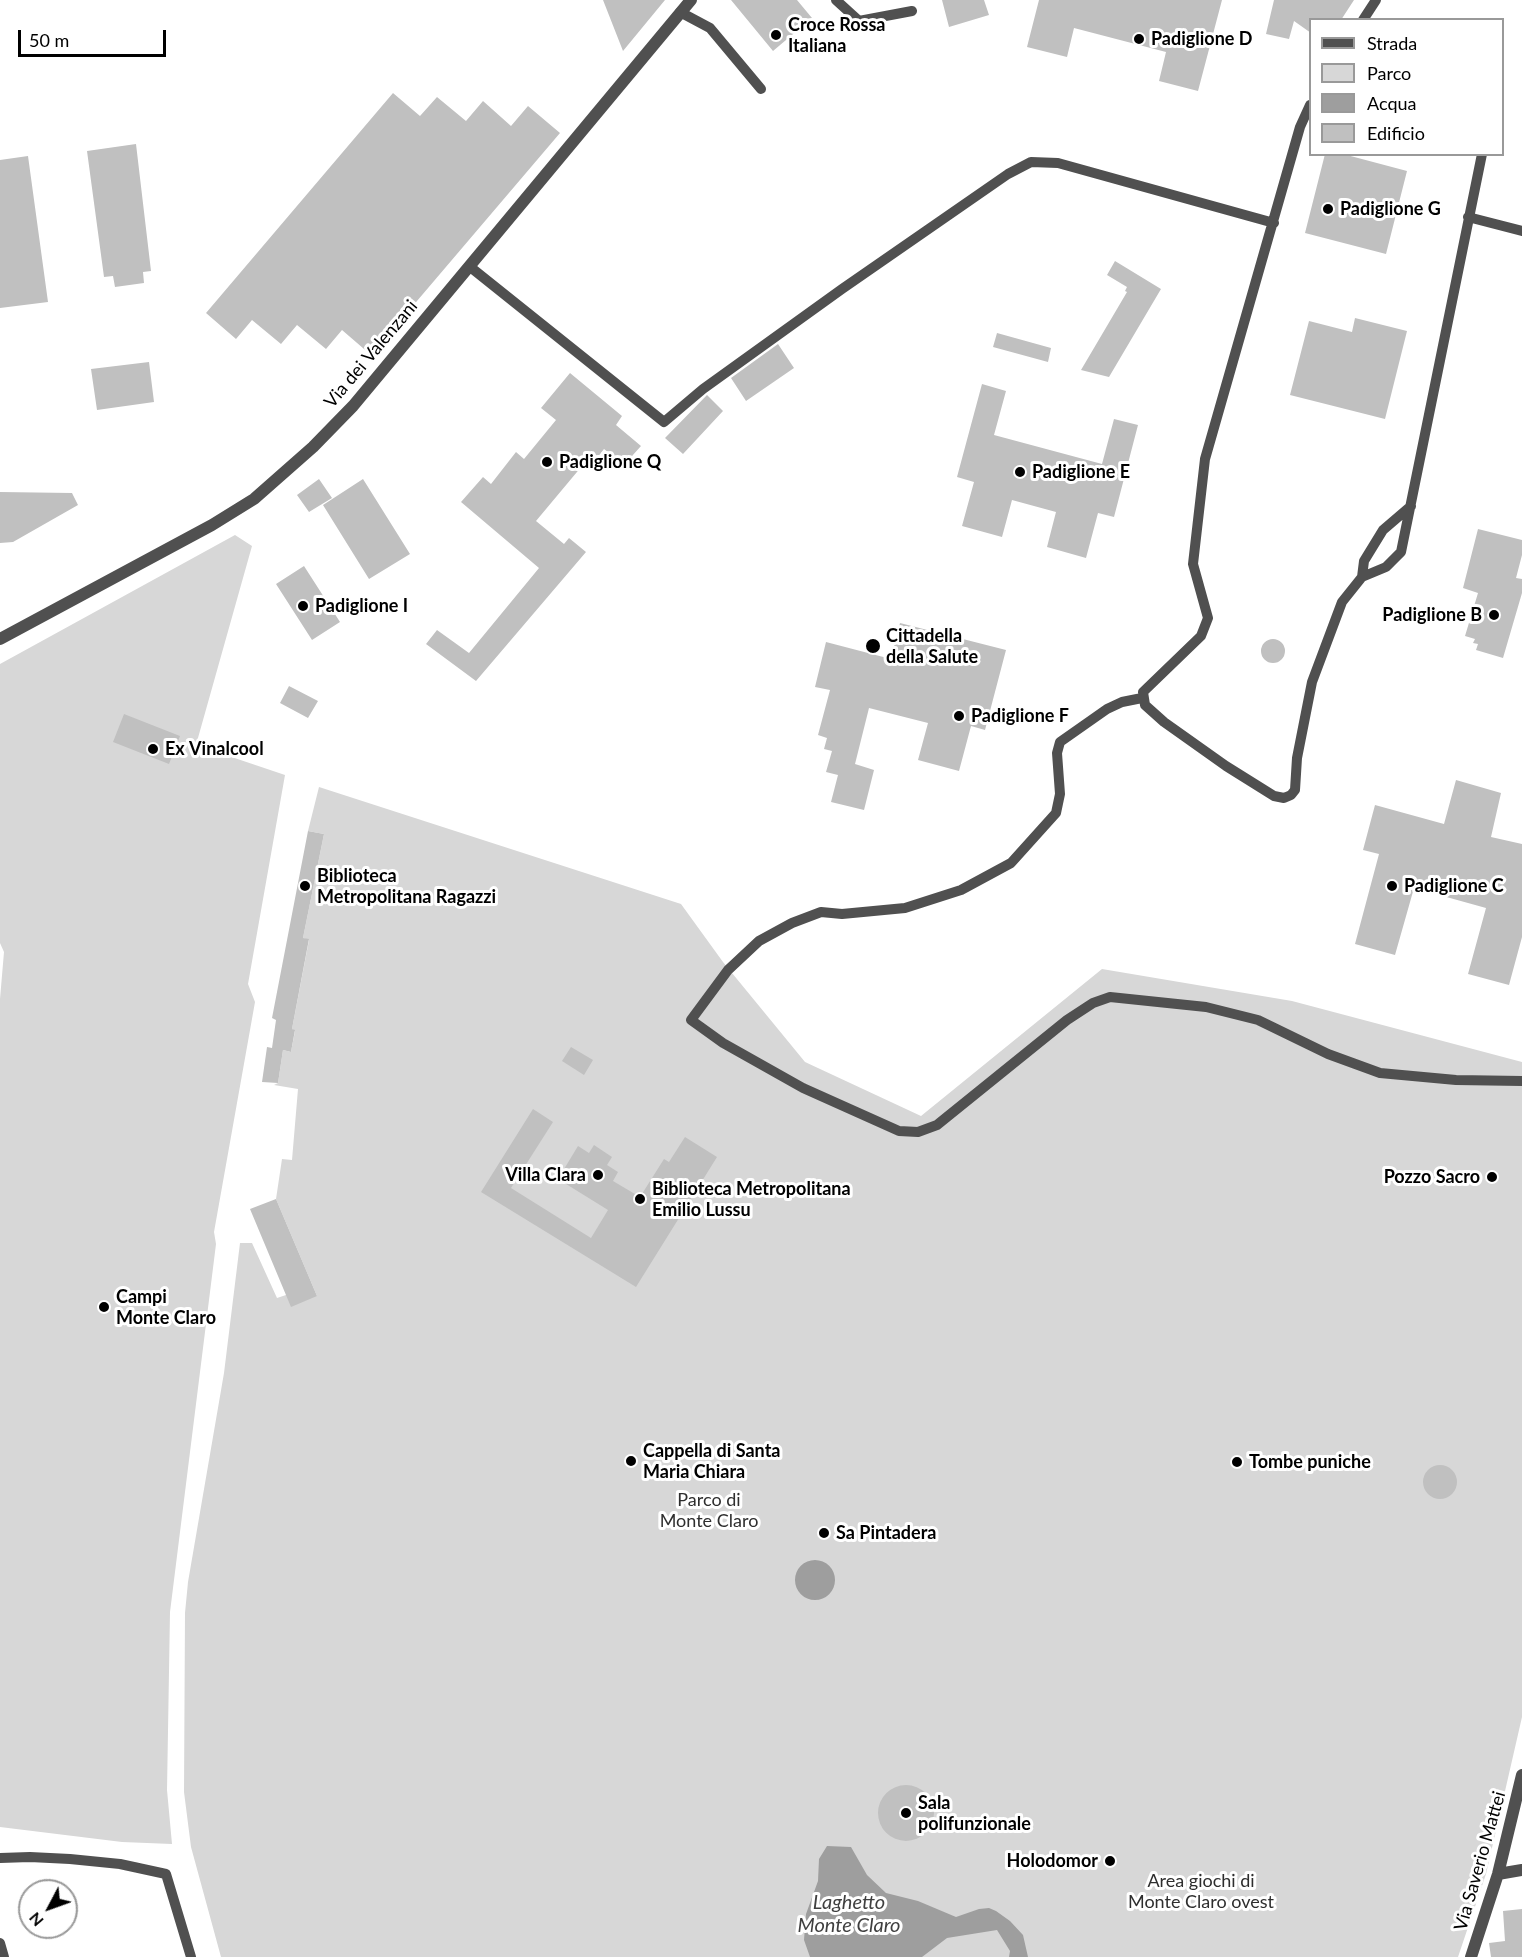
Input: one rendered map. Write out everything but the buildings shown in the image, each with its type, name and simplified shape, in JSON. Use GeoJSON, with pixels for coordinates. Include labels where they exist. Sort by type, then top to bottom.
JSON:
{"type":"FeatureCollection","features":[{"type":"Feature","properties":{"kind":"street","name":"Via dei Valenzani"},"geometry":{"type":"LineString","coordinates":[[0,639],[212,525],[254,499],[313,447],[353,406],[689,0]]}},
{"type":"Feature","properties":{"kind":"street","name":"Via Saverio Mattei"},"geometry":{"type":"LineString","coordinates":[[1471,1957],[1498,1874],[1522,1775]]}},
{"type":"Feature","properties":{"kind":"street"},"geometry":{"type":"LineString","coordinates":[[1498,1874],[1522,1870]]}},
{"type":"Feature","properties":{"kind":"lane"},"geometry":{"type":"LineString","coordinates":[[836,0],[859,21],[912,11]]}},
{"type":"Feature","properties":{"kind":"lane"},"geometry":{"type":"LineString","coordinates":[[1364,18],[1376,0]]}},
{"type":"Feature","properties":{"kind":"lane"},"geometry":{"type":"LineString","coordinates":[[680,12],[710,28],[761,89]]}},
{"type":"Feature","properties":{"kind":"lane"},"geometry":{"type":"LineString","coordinates":[[1309,109],[1300,127],[1206,459],[1193,564],[1208,618],[1201,636],[1147,687],[1142,698],[1145,705],[1164,722],[1226,766],[1274,796],[1284,798],[1295,790],[1297,758],[1312,682],[1342,602],[1362,578],[1386,567],[1401,552],[1482,156]]}},
{"type":"Feature","properties":{"kind":"lane"},"geometry":{"type":"LineString","coordinates":[[469,266],[664,422],[703,389],[891,255],[1008,174],[1031,162],[1058,163],[1274,223]]}},
{"type":"Feature","properties":{"kind":"lane"},"geometry":{"type":"LineString","coordinates":[[1468,217],[1522,231]]}},
{"type":"Feature","properties":{"kind":"lane"},"geometry":{"type":"LineString","coordinates":[[1362,578],[1364,561],[1383,530],[1411,506]]}},
{"type":"Feature","properties":{"kind":"lane"},"geometry":{"type":"LineString","coordinates":[[1142,698],[1122,702],[1107,709],[1060,742],[1057,753],[1060,794],[1056,813],[1011,863],[961,890],[905,908],[842,914],[821,912],[792,923],[759,941],[736,963],[691,1020],[723,1043],[803,1088],[899,1131],[918,1132],[937,1125],[1067,1020],[1093,1003],[1110,997],[1206,1007],[1258,1020],[1328,1054],[1380,1072],[1456,1080],[1522,1081]]}},
{"type":"Feature","properties":{"kind":"lane"},"geometry":{"type":"LineString","coordinates":[[0,1858],[80,1860],[120,1864],[166,1874],[191,1957]]}},
{"type":"Feature","properties":{"kind":"lane"},"geometry":{"type":"LineString","coordinates":[[0,1943],[4,1957]]}},
{"type":"Feature","properties":{"kind":"green space","name":"Campi Monte Claro"},"geometry":{"type":"Polygon","coordinates":[[[235,535],[252,546],[196,745],[285,775],[248,984],[255,1002],[214,1232],[216,1244],[170,1612],[167,1790],[172,1844],[122,1842],[0,1827],[0,999],[4,952],[0,943],[0,664],[235,535]]]}},
{"type":"Feature","properties":{"kind":"green space","name":"Parco di Monte Claro"},"geometry":{"type":"Polygon","coordinates":[[[319,787],[681,904],[723,962],[805,1062],[921,1116],[1102,969],[1292,1001],[1522,1062],[1522,1717],[1486,1874],[1458,1957],[221,1957],[191,1847],[184,1792],[185,1613],[188,1582],[224,1373],[240,1243],[252,1243],[277,1298],[286,1295],[317,1296],[276,1199],[282,1159],[292,1160],[298,1089],[274,1085],[278,1083],[283,1050],[291,1052],[295,1031],[292,1029],[309,940],[303,938],[324,834],[308,831],[319,787]]]}},
{"type":"Feature","properties":{"kind":"water"},"geometry":{"type":"Polygon","coordinates":[[[815,1560],[829,1566],[835,1580],[829,1594],[815,1600],[801,1594],[795,1580],[801,1566],[815,1560]]]}},
{"type":"Feature","properties":{"kind":"water","name":"Laghetto Monte Claro"},"geometry":{"type":"Polygon","coordinates":[[[827,1846],[851,1847],[867,1875],[886,1893],[918,1901],[956,1917],[979,1909],[989,1908],[996,1911],[1010,1921],[1023,1935],[1028,1957],[1009,1957],[1010,1951],[997,1930],[947,1938],[922,1957],[810,1957],[804,1940],[806,1914],[818,1881],[819,1859],[827,1846]]]}},
{"type":"Feature","properties":{"kind":"place","name":"Croce Rossa Italiana"},"geometry":{"type":"Point","coordinates":[776,35]}},
{"type":"Feature","properties":{"kind":"place","name":"Padiglione D"},"geometry":{"type":"Point","coordinates":[1139,39]}},
{"type":"Feature","properties":{"kind":"place","name":"Padiglione G"},"geometry":{"type":"Point","coordinates":[1328,209]}},
{"type":"Feature","properties":{"kind":"place","name":"Padiglione Q"},"geometry":{"type":"Point","coordinates":[547,462]}},
{"type":"Feature","properties":{"kind":"place","name":"Padiglione E"},"geometry":{"type":"Point","coordinates":[1020,472]}},
{"type":"Feature","properties":{"kind":"place","name":"Padiglione I"},"geometry":{"type":"Point","coordinates":[303,606]}},
{"type":"Feature","properties":{"kind":"place","name":"Padiglione B"},"geometry":{"type":"Point","coordinates":[1494,615]}},
{"type":"Feature","properties":{"kind":"place","name":"Cittadella della Salute"},"geometry":{"type":"Point","coordinates":[873,646]}},
{"type":"Feature","properties":{"kind":"place","name":"Padiglione F"},"geometry":{"type":"Point","coordinates":[959,716]}},
{"type":"Feature","properties":{"kind":"place","name":"Ex Vinalcool"},"geometry":{"type":"Point","coordinates":[153,749]}},
{"type":"Feature","properties":{"kind":"place","name":"Biblioteca Metropolitana Ragazzi"},"geometry":{"type":"Point","coordinates":[305,886]}},
{"type":"Feature","properties":{"kind":"place","name":"Padiglione C"},"geometry":{"type":"Point","coordinates":[1392,886]}},
{"type":"Feature","properties":{"kind":"place","name":"Villa Clara"},"geometry":{"type":"Point","coordinates":[598,1175]}},
{"type":"Feature","properties":{"kind":"place","name":"Pozzo Sacro"},"geometry":{"type":"Point","coordinates":[1492,1177]}},
{"type":"Feature","properties":{"kind":"place","name":"Biblioteca Metropolitana Emilio Lussu"},"geometry":{"type":"Point","coordinates":[640,1199]}},
{"type":"Feature","properties":{"kind":"place","name":"Campi Monte Claro"},"geometry":{"type":"Point","coordinates":[104,1307]}},
{"type":"Feature","properties":{"kind":"place","name":"Cappella di Santa Maria Chiara"},"geometry":{"type":"Point","coordinates":[631,1461]}},
{"type":"Feature","properties":{"kind":"place","name":"Tombe puniche"},"geometry":{"type":"Point","coordinates":[1237,1462]}},
{"type":"Feature","properties":{"kind":"place","name":"Sa Pintadera"},"geometry":{"type":"Point","coordinates":[824,1533]}},
{"type":"Feature","properties":{"kind":"place","name":"Sala polifunzionale"},"geometry":{"type":"Point","coordinates":[906,1813]}},
{"type":"Feature","properties":{"kind":"place","name":"Holodomor"},"geometry":{"type":"Point","coordinates":[1110,1861]}},
{"type":"Feature","properties":{"kind":"park label","name":"Area giochi di Monte Claro ovest"},"geometry":{"type":"Point","coordinates":[1201,1891]}}]}
